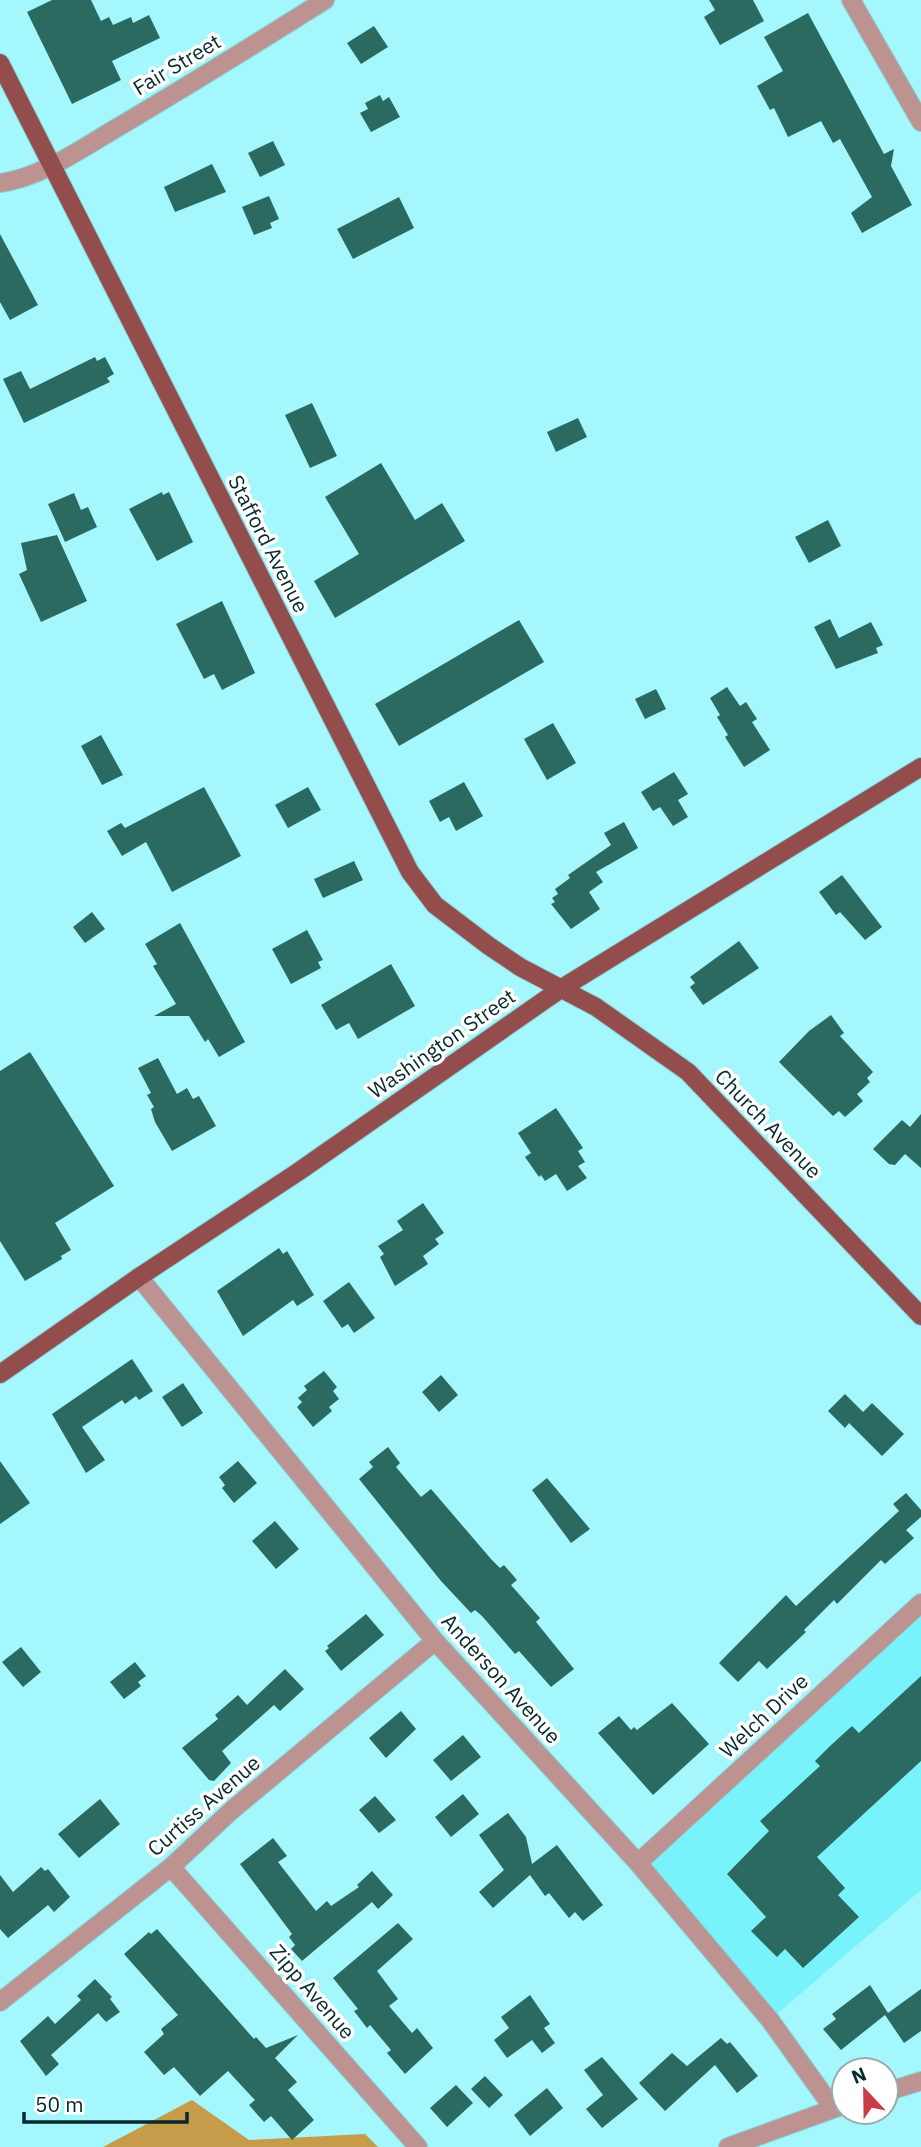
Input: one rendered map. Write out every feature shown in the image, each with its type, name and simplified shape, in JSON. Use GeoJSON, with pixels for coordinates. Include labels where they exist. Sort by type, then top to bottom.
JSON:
{"type":"FeatureCollection","features":[{"type":"Feature","properties":{"kind":"main road","name":"Stafford Avenue"},"geometry":{"type":"LineString","coordinates":[[0,63],[410,872],[435,905],[520,967],[562,988]]}},
{"type":"Feature","properties":{"kind":"main road","name":"Washington Street"},"geometry":{"type":"LineString","coordinates":[[0,1374],[139,1277],[298,1172],[562,988],[921,767]]}},
{"type":"Feature","properties":{"kind":"main road","name":"Church Avenue"},"geometry":{"type":"LineString","coordinates":[[562,988],[647,1041],[688,1072],[921,1316]]}},
{"type":"Feature","properties":{"kind":"street","name":"Fair Street"},"geometry":{"type":"LineString","coordinates":[[0,183],[20,180],[51,165],[224,65],[325,0]]}},
{"type":"Feature","properties":{"kind":"street"},"geometry":{"type":"LineString","coordinates":[[851,0],[921,122]]}},
{"type":"Feature","properties":{"kind":"street","name":"Anderson Avenue"},"geometry":{"type":"LineString","coordinates":[[139,1277],[435,1641],[638,1863],[830,2096]]}},
{"type":"Feature","properties":{"kind":"street","name":"Welch Drive"},"geometry":{"type":"LineString","coordinates":[[638,1863],[921,1603]]}},
{"type":"Feature","properties":{"kind":"street","name":"Curtiss Avenue"},"geometry":{"type":"LineString","coordinates":[[0,2002],[172,1867],[232,1811],[435,1641]]}},
{"type":"Feature","properties":{"kind":"street","name":"Zipp Avenue"},"geometry":{"type":"LineString","coordinates":[[172,1867],[418,2147]]}},
{"type":"Feature","properties":{"kind":"street"},"geometry":{"type":"LineString","coordinates":[[900,2088],[921,2081]]}},
{"type":"Feature","properties":{"kind":"street"},"geometry":{"type":"LineString","coordinates":[[728,2147],[830,2110]]}},
{"type":"Feature","properties":{"kind":"shaded area"},"geometry":{"type":"Polygon","coordinates":[[[921,1603],[921,1890],[770,2020],[638,1863],[921,1603]]]}},
{"type":"Feature","properties":{"kind":"shaded area"},"geometry":{"type":"Polygon","coordinates":[[[192,2100],[249,2140],[365,2134],[378,2147],[103,2147],[192,2100]]]}},
{"type":"Feature","properties":{"kind":"building"},"geometry":{"type":"Polygon","coordinates":[[[52,0],[91,0],[101,21],[109,17],[113,25],[131,17],[133,23],[149,15],[160,38],[112,61],[121,80],[72,104],[27,12],[52,0]]]}},
{"type":"Feature","properties":{"kind":"building"},"geometry":{"type":"Polygon","coordinates":[[[709,0],[753,0],[764,21],[720,45],[704,17],[715,10],[709,0]]]}},
{"type":"Feature","properties":{"kind":"building"},"geometry":{"type":"Polygon","coordinates":[[[808,13],[884,154],[894,149],[891,166],[912,205],[862,233],[851,213],[872,197],[840,139],[833,143],[821,121],[788,137],[774,108],[770,110],[757,86],[783,71],[764,37],[808,13]]]}},
{"type":"Feature","properties":{"kind":"building"},"geometry":{"type":"Polygon","coordinates":[[[374,26],[388,47],[361,64],[347,43],[374,26]]]}},
{"type":"Feature","properties":{"kind":"building"},"geometry":{"type":"Polygon","coordinates":[[[380,95],[383,101],[389,97],[400,117],[371,132],[360,113],[368,109],[365,103],[380,95]]]}},
{"type":"Feature","properties":{"kind":"building"},"geometry":{"type":"Polygon","coordinates":[[[273,141],[285,165],[260,177],[248,153],[273,141]]]}},
{"type":"Feature","properties":{"kind":"building"},"geometry":{"type":"Polygon","coordinates":[[[212,164],[226,192],[175,212],[164,187],[212,164]]]}},
{"type":"Feature","properties":{"kind":"building"},"geometry":{"type":"Polygon","coordinates":[[[269,196],[279,219],[270,223],[272,228],[254,235],[242,207],[269,196]]]}},
{"type":"Feature","properties":{"kind":"building"},"geometry":{"type":"Polygon","coordinates":[[[399,197],[414,228],[353,259],[337,229],[399,197]]]}},
{"type":"Feature","properties":{"kind":"building"},"geometry":{"type":"Polygon","coordinates":[[[0,234],[38,305],[10,320],[0,302],[0,234]]]}},
{"type":"Feature","properties":{"kind":"building"},"geometry":{"type":"Polygon","coordinates":[[[95,357],[97,361],[105,357],[114,374],[107,378],[110,382],[24,423],[3,379],[21,371],[30,389],[95,357]]]}},
{"type":"Feature","properties":{"kind":"building"},"geometry":{"type":"Polygon","coordinates":[[[312,403],[337,456],[310,468],[285,415],[312,403]]]}},
{"type":"Feature","properties":{"kind":"building"},"geometry":{"type":"Polygon","coordinates":[[[578,418],[587,437],[556,452],[547,432],[578,418]]]}},
{"type":"Feature","properties":{"kind":"building"},"geometry":{"type":"Polygon","coordinates":[[[381,463],[415,520],[442,503],[465,541],[335,618],[314,581],[359,554],[325,497],[381,463]]]}},
{"type":"Feature","properties":{"kind":"building"},"geometry":{"type":"Polygon","coordinates":[[[162,492],[163,495],[169,492],[193,542],[157,561],[129,509],[162,492]]]}},
{"type":"Feature","properties":{"kind":"building"},"geometry":{"type":"Polygon","coordinates":[[[74,493],[81,510],[88,507],[97,527],[65,542],[48,504],[74,493]]]}},
{"type":"Feature","properties":{"kind":"building"},"geometry":{"type":"Polygon","coordinates":[[[828,520],[841,546],[809,563],[795,537],[828,520]]]}},
{"type":"Feature","properties":{"kind":"building"},"geometry":{"type":"Polygon","coordinates":[[[57,535],[87,601],[41,622],[19,574],[27,570],[21,543],[57,535]]]}},
{"type":"Feature","properties":{"kind":"building"},"geometry":{"type":"Polygon","coordinates":[[[222,601],[255,673],[222,690],[214,674],[204,679],[176,624],[222,601]]]}},
{"type":"Feature","properties":{"kind":"building"},"geometry":{"type":"Polygon","coordinates":[[[830,619],[839,638],[871,622],[883,645],[876,648],[878,653],[836,669],[814,627],[830,619]]]}},
{"type":"Feature","properties":{"kind":"building"},"geometry":{"type":"Polygon","coordinates":[[[519,620],[544,662],[399,746],[375,704],[519,620]]]}},
{"type":"Feature","properties":{"kind":"building"},"geometry":{"type":"Polygon","coordinates":[[[727,687],[740,706],[746,702],[757,719],[752,722],[770,750],[744,767],[725,737],[728,735],[710,698],[727,687]]]}},
{"type":"Feature","properties":{"kind":"building"},"geometry":{"type":"Polygon","coordinates":[[[656,689],[666,709],[645,719],[635,699],[656,689]]]}},
{"type":"Feature","properties":{"kind":"building"},"geometry":{"type":"Polygon","coordinates":[[[553,723],[576,763],[547,780],[524,739],[553,723]]]}},
{"type":"Feature","properties":{"kind":"building"},"geometry":{"type":"Polygon","coordinates":[[[101,735],[123,775],[102,785],[81,746],[101,735]]]}},
{"type":"Feature","properties":{"kind":"building"},"geometry":{"type":"Polygon","coordinates":[[[674,772],[688,794],[678,800],[688,817],[673,826],[660,807],[653,811],[641,792],[674,772]]]}},
{"type":"Feature","properties":{"kind":"building"},"geometry":{"type":"Polygon","coordinates":[[[464,782],[483,816],[456,831],[449,817],[440,822],[429,801],[464,782]]]}},
{"type":"Feature","properties":{"kind":"building"},"geometry":{"type":"Polygon","coordinates":[[[204,787],[241,856],[172,892],[146,842],[122,856],[107,831],[121,823],[125,828],[204,787]]]}},
{"type":"Feature","properties":{"kind":"building"},"geometry":{"type":"Polygon","coordinates":[[[308,787],[321,810],[288,828],[275,805],[308,787]]]}},
{"type":"Feature","properties":{"kind":"building"},"geometry":{"type":"Polygon","coordinates":[[[624,822],[638,848],[596,872],[603,882],[589,892],[600,909],[571,929],[551,904],[555,902],[552,898],[558,894],[555,889],[570,878],[568,875],[611,845],[604,833],[624,822]]]}},
{"type":"Feature","properties":{"kind":"building"},"geometry":{"type":"Polygon","coordinates":[[[354,861],[363,880],[323,898],[314,879],[354,861]]]}},
{"type":"Feature","properties":{"kind":"building"},"geometry":{"type":"Polygon","coordinates":[[[842,875],[882,927],[865,940],[840,912],[836,915],[819,892],[842,875]]]}},
{"type":"Feature","properties":{"kind":"building"},"geometry":{"type":"Polygon","coordinates":[[[92,912],[105,929],[85,943],[73,927],[92,912]]]}},
{"type":"Feature","properties":{"kind":"building"},"geometry":{"type":"Polygon","coordinates":[[[180,923],[245,1042],[219,1057],[208,1039],[205,1042],[189,1016],[154,1016],[176,1004],[153,966],[157,964],[145,944],[180,923]]]}},
{"type":"Feature","properties":{"kind":"building"},"geometry":{"type":"Polygon","coordinates":[[[307,930],[323,960],[318,962],[321,968],[291,984],[272,949],[307,930]]]}},
{"type":"Feature","properties":{"kind":"building"},"geometry":{"type":"Polygon","coordinates":[[[739,941],[759,968],[703,1005],[690,987],[695,983],[690,977],[739,941]]]}},
{"type":"Feature","properties":{"kind":"building"},"geometry":{"type":"Polygon","coordinates":[[[391,964],[415,1006],[358,1039],[349,1023],[336,1030],[321,1005],[391,964]]]}},
{"type":"Feature","properties":{"kind":"building"},"geometry":{"type":"Polygon","coordinates":[[[831,1015],[844,1033],[840,1036],[873,1072],[867,1078],[870,1082],[857,1094],[863,1101],[845,1117],[839,1111],[833,1116],[779,1062],[809,1031],[831,1015]]]}},
{"type":"Feature","properties":{"kind":"building"},"geometry":{"type":"Polygon","coordinates":[[[30,1052],[114,1186],[55,1223],[71,1250],[61,1256],[62,1259],[25,1281],[0,1241],[0,1071],[30,1052]]]}},
{"type":"Feature","properties":{"kind":"building"},"geometry":{"type":"Polygon","coordinates":[[[158,1058],[177,1094],[187,1088],[193,1099],[199,1096],[216,1126],[172,1151],[155,1122],[151,1109],[154,1107],[147,1095],[151,1093],[138,1068],[158,1058]]]}},
{"type":"Feature","properties":{"kind":"building"},"geometry":{"type":"Polygon","coordinates":[[[556,1108],[583,1148],[578,1151],[585,1162],[578,1166],[587,1178],[567,1191],[556,1174],[545,1181],[541,1175],[539,1177],[525,1157],[531,1153],[518,1133],[556,1108]]]}},
{"type":"Feature","properties":{"kind":"building"},"geometry":{"type":"Polygon","coordinates":[[[921,1114],[921,1168],[905,1154],[895,1165],[889,1164],[873,1149],[902,1120],[910,1127],[921,1114]]]}},
{"type":"Feature","properties":{"kind":"building"},"geometry":{"type":"Polygon","coordinates":[[[423,1203],[444,1233],[435,1239],[439,1244],[423,1256],[428,1264],[395,1286],[380,1257],[384,1254],[378,1246],[403,1230],[397,1221],[423,1203]]]}},
{"type":"Feature","properties":{"kind":"building"},"geometry":{"type":"Polygon","coordinates":[[[279,1248],[283,1254],[287,1251],[314,1295],[297,1306],[293,1300],[243,1336],[217,1291],[279,1248]]]}},
{"type":"Feature","properties":{"kind":"building"},"geometry":{"type":"Polygon","coordinates":[[[349,1282],[375,1318],[354,1333],[348,1324],[342,1328],[323,1301],[349,1282]]]}},
{"type":"Feature","properties":{"kind":"building"},"geometry":{"type":"Polygon","coordinates":[[[132,1359],[153,1391],[139,1400],[136,1396],[125,1404],[122,1400],[82,1427],[105,1460],[86,1473],[52,1414],[132,1359]]]}},
{"type":"Feature","properties":{"kind":"building"},"geometry":{"type":"Polygon","coordinates":[[[324,1371],[337,1387],[333,1391],[339,1399],[329,1407],[332,1411],[313,1427],[297,1407],[302,1402],[298,1398],[307,1390],[304,1386],[324,1371]]]}},
{"type":"Feature","properties":{"kind":"building"},"geometry":{"type":"Polygon","coordinates":[[[441,1375],[458,1395],[439,1412],[422,1392],[441,1375]]]}},
{"type":"Feature","properties":{"kind":"building"},"geometry":{"type":"Polygon","coordinates":[[[183,1383],[203,1413],[182,1427],[162,1397],[183,1383]]]}},
{"type":"Feature","properties":{"kind":"building"},"geometry":{"type":"Polygon","coordinates":[[[845,1394],[863,1412],[872,1403],[904,1434],[882,1456],[849,1423],[845,1428],[828,1411],[845,1394]]]}},
{"type":"Feature","properties":{"kind":"building"},"geometry":{"type":"Polygon","coordinates":[[[388,1447],[400,1463],[396,1467],[421,1497],[431,1489],[491,1559],[500,1568],[504,1565],[517,1580],[511,1585],[540,1618],[536,1622],[574,1669],[551,1687],[519,1651],[515,1654],[482,1616],[475,1610],[471,1613],[441,1581],[359,1479],[373,1467],[369,1462],[388,1447]]]}},
{"type":"Feature","properties":{"kind":"building"},"geometry":{"type":"Polygon","coordinates":[[[0,1461],[30,1503],[0,1524],[0,1461]]]}},
{"type":"Feature","properties":{"kind":"building"},"geometry":{"type":"Polygon","coordinates":[[[238,1461],[257,1483],[234,1503],[222,1488],[225,1485],[219,1477],[238,1461]]]}},
{"type":"Feature","properties":{"kind":"building"},"geometry":{"type":"Polygon","coordinates":[[[547,1478],[590,1529],[571,1543],[532,1490],[547,1478]]]}},
{"type":"Feature","properties":{"kind":"building"},"geometry":{"type":"Polygon","coordinates":[[[906,1493],[921,1510],[921,1517],[906,1530],[914,1538],[885,1564],[881,1560],[837,1604],[834,1600],[804,1630],[806,1632],[767,1669],[759,1661],[738,1682],[719,1663],[786,1595],[796,1606],[899,1511],[893,1504],[906,1493]]]}},
{"type":"Feature","properties":{"kind":"building"},"geometry":{"type":"Polygon","coordinates":[[[275,1521],[299,1549],[276,1569],[252,1541],[275,1521]]]}},
{"type":"Feature","properties":{"kind":"building"},"geometry":{"type":"Polygon","coordinates":[[[366,1614],[384,1635],[341,1671],[325,1651],[329,1648],[327,1646],[366,1614]]]}},
{"type":"Feature","properties":{"kind":"building"},"geometry":{"type":"Polygon","coordinates":[[[21,1647],[41,1672],[23,1687],[2,1662],[21,1647]]]}},
{"type":"Feature","properties":{"kind":"building"},"geometry":{"type":"Polygon","coordinates":[[[135,1662],[146,1676],[138,1682],[141,1686],[124,1699],[110,1682],[135,1662]]]}},
{"type":"Feature","properties":{"kind":"building"},"geometry":{"type":"Polygon","coordinates":[[[285,1669],[304,1689],[280,1711],[274,1705],[222,1751],[231,1763],[214,1781],[209,1780],[182,1748],[218,1719],[215,1715],[238,1695],[247,1705],[285,1669]]]}},
{"type":"Feature","properties":{"kind":"building"},"geometry":{"type":"Polygon","coordinates":[[[921,1676],[921,1761],[817,1857],[845,1888],[838,1895],[859,1917],[803,1968],[785,1949],[777,1957],[751,1931],[766,1917],[727,1874],[769,1831],[760,1821],[820,1766],[815,1761],[852,1726],[859,1733],[921,1676]]]}},
{"type":"Feature","properties":{"kind":"building"},"geometry":{"type":"Polygon","coordinates":[[[672,1703],[709,1744],[653,1795],[598,1733],[619,1716],[631,1730],[634,1727],[637,1730],[672,1703]]]}},
{"type":"Feature","properties":{"kind":"building"},"geometry":{"type":"Polygon","coordinates":[[[401,1711],[416,1729],[386,1758],[369,1738],[401,1711]]]}},
{"type":"Feature","properties":{"kind":"building"},"geometry":{"type":"Polygon","coordinates":[[[463,1735],[481,1757],[451,1781],[433,1760],[463,1735]]]}},
{"type":"Feature","properties":{"kind":"building"},"geometry":{"type":"Polygon","coordinates":[[[463,1794],[479,1814],[451,1837],[435,1817],[463,1794]]]}},
{"type":"Feature","properties":{"kind":"building"},"geometry":{"type":"Polygon","coordinates":[[[375,1796],[396,1820],[379,1833],[359,1810],[375,1796]]]}},
{"type":"Feature","properties":{"kind":"building"},"geometry":{"type":"Polygon","coordinates":[[[100,1799],[120,1824],[79,1858],[58,1834],[100,1799]]]}},
{"type":"Feature","properties":{"kind":"building"},"geometry":{"type":"Polygon","coordinates":[[[508,1813],[526,1837],[532,1864],[557,1845],[603,1905],[583,1921],[575,1912],[569,1918],[549,1893],[545,1896],[530,1875],[493,1908],[479,1892],[504,1870],[479,1835],[508,1813]]]}},
{"type":"Feature","properties":{"kind":"building"},"geometry":{"type":"Polygon","coordinates":[[[273,1838],[287,1856],[278,1862],[316,1911],[327,1901],[331,1906],[359,1887],[357,1885],[372,1871],[393,1895],[378,1909],[372,1902],[302,1961],[291,1949],[295,1945],[289,1937],[292,1934],[240,1864],[273,1838]]]}},
{"type":"Feature","properties":{"kind":"building"},"geometry":{"type":"Polygon","coordinates":[[[41,1867],[45,1871],[48,1869],[70,1897],[54,1912],[48,1905],[8,1938],[0,1929],[0,1875],[13,1892],[41,1867]]]}},
{"type":"Feature","properties":{"kind":"building"},"geometry":{"type":"Polygon","coordinates":[[[398,1923],[413,1939],[377,1971],[398,1999],[389,2006],[412,2033],[417,2028],[433,2048],[405,2074],[387,2053],[391,2050],[370,2025],[367,2028],[354,2011],[358,2009],[333,1978],[398,1923]]]}},
{"type":"Feature","properties":{"kind":"building"},"geometry":{"type":"Polygon","coordinates":[[[157,1929],[254,2039],[256,2037],[266,2048],[298,2035],[275,2058],[297,2082],[288,2090],[314,2120],[292,2140],[271,2116],[264,2122],[249,2105],[255,2100],[228,2071],[200,2096],[174,2067],[164,2075],[144,2052],[164,2034],[161,2029],[178,2015],[124,1954],[149,1932],[151,1934],[157,1929]]]}},
{"type":"Feature","properties":{"kind":"building"},"geometry":{"type":"Polygon","coordinates":[[[95,1979],[112,1997],[110,1999],[120,2012],[106,2022],[98,2013],[51,2055],[59,2064],[46,2076],[20,2041],[48,2016],[55,2024],[81,2000],[77,1996],[95,1979]]]}},
{"type":"Feature","properties":{"kind":"building"},"geometry":{"type":"Polygon","coordinates":[[[870,1985],[888,2013],[921,1989],[921,2031],[904,2043],[885,2015],[841,2050],[823,2029],[836,2019],[832,2014],[870,1985]]]}},
{"type":"Feature","properties":{"kind":"building"},"geometry":{"type":"Polygon","coordinates":[[[530,1995],[550,2024],[544,2028],[555,2043],[542,2053],[532,2040],[507,2058],[494,2040],[509,2028],[501,2017],[530,1995]]]}},
{"type":"Feature","properties":{"kind":"building"},"geometry":{"type":"Polygon","coordinates":[[[721,2038],[727,2044],[730,2042],[758,2076],[737,2093],[715,2065],[665,2111],[639,2083],[672,2053],[687,2066],[721,2038]]]}},
{"type":"Feature","properties":{"kind":"building"},"geometry":{"type":"Polygon","coordinates":[[[602,2057],[638,2099],[602,2128],[586,2109],[603,2095],[584,2070],[602,2057]]]}},
{"type":"Feature","properties":{"kind":"building"},"geometry":{"type":"Polygon","coordinates":[[[485,2076],[503,2095],[489,2108],[471,2089],[485,2076]]]}},
{"type":"Feature","properties":{"kind":"building"},"geometry":{"type":"Polygon","coordinates":[[[456,2085],[473,2103],[447,2127],[430,2108],[456,2085]]]}},
{"type":"Feature","properties":{"kind":"building"},"geometry":{"type":"Polygon","coordinates":[[[547,2088],[563,2108],[530,2136],[514,2115],[547,2088]]]}}]}
